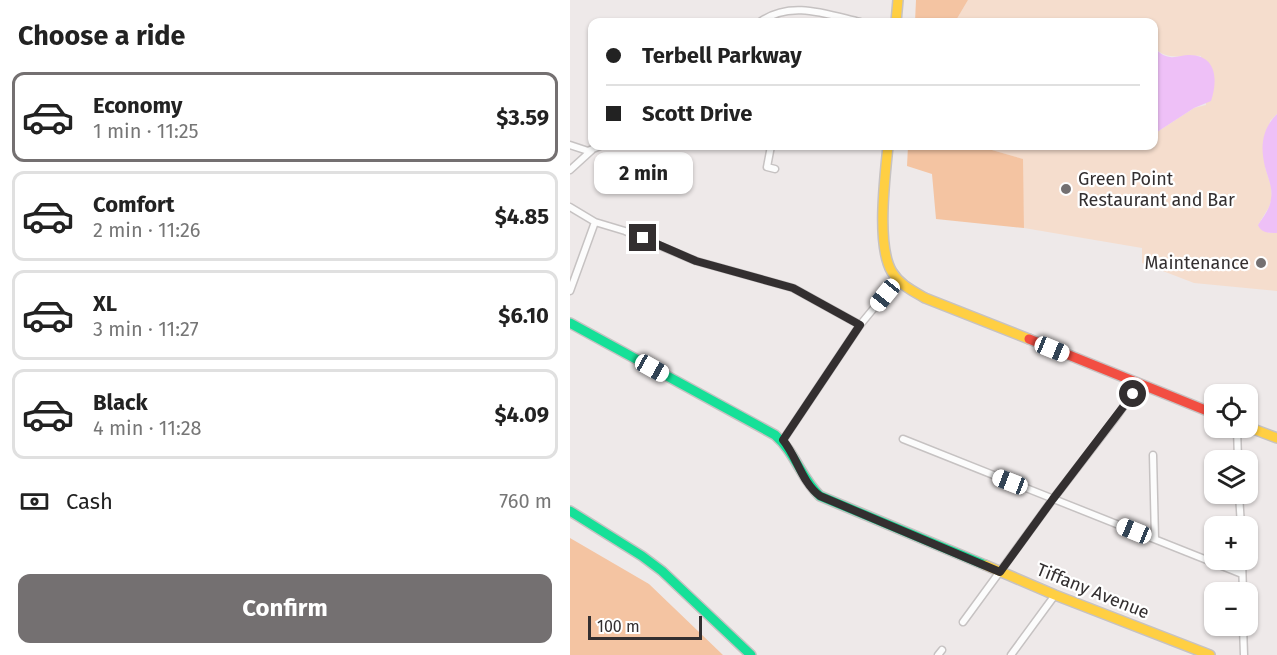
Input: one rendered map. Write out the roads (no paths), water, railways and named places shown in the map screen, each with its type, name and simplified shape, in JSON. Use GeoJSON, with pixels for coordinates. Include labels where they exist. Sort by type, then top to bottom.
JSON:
{"type":"FeatureCollection","features":[{"type":"Feature","properties":{"kind":"street"},"geometry":{"type":"LineString","coordinates":[[896,18],[898,0]]}},
{"type":"Feature","properties":{"kind":"street"},"geometry":{"type":"LineString","coordinates":[[768,18],[782,11],[802,9],[842,18]]}},
{"type":"Feature","properties":{"kind":"street"},"geometry":{"type":"LineString","coordinates":[[570,145],[583,151],[592,150]]}},
{"type":"Feature","properties":{"kind":"street"},"geometry":{"type":"LineString","coordinates":[[570,170],[592,150]]}},
{"type":"Feature","properties":{"kind":"street"},"geometry":{"type":"LineString","coordinates":[[770,150],[767,167],[775,169]]}},
{"type":"Feature","properties":{"kind":"street"},"geometry":{"type":"LineString","coordinates":[[888,150],[882,246],[886,262],[897,280],[925,298],[1204,410]]}},
{"type":"Feature","properties":{"kind":"street"},"geometry":{"type":"LineString","coordinates":[[570,207],[595,222],[625,231],[696,261],[786,285],[860,325]]}},
{"type":"Feature","properties":{"kind":"street"},"geometry":{"type":"LineString","coordinates":[[570,291],[595,222]]}},
{"type":"Feature","properties":{"kind":"street"},"geometry":{"type":"LineString","coordinates":[[783,440],[860,325],[897,280]]}},
{"type":"Feature","properties":{"kind":"street","name":"Tiffany Avenue"},"geometry":{"type":"LineString","coordinates":[[570,323],[783,440],[810,487],[820,496],[1055,595],[1210,655]]}},
{"type":"Feature","properties":{"kind":"street"},"geometry":{"type":"LineString","coordinates":[[963,622],[1139,384]]}},
{"type":"Feature","properties":{"kind":"street"},"geometry":{"type":"LineString","coordinates":[[1258,431],[1277,438]]}},
{"type":"Feature","properties":{"kind":"street"},"geometry":{"type":"LineString","coordinates":[[903,439],[1242,574]]}},
{"type":"Feature","properties":{"kind":"street"},"geometry":{"type":"LineString","coordinates":[[1153,455],[1155,539]]}},
{"type":"Feature","properties":{"kind":"street"},"geometry":{"type":"LineString","coordinates":[[570,511],[642,556],[751,655]]}},
{"type":"Feature","properties":{"kind":"street"},"geometry":{"type":"LineString","coordinates":[[1242,570],[1242,582]]}},
{"type":"Feature","properties":{"kind":"street"},"geometry":{"type":"LineString","coordinates":[[1011,655],[1055,595]]}},
{"type":"Feature","properties":{"kind":"street"},"geometry":{"type":"LineString","coordinates":[[1244,636],[1244,655]]}},
{"type":"Feature","properties":{"kind":"place","name":"Green Point Restaurant and Bar"},"geometry":{"type":"Point","coordinates":[1066,189]}},
{"type":"Feature","properties":{"kind":"place","name":"Maintenance"},"geometry":{"type":"Point","coordinates":[1261,263]}}]}
